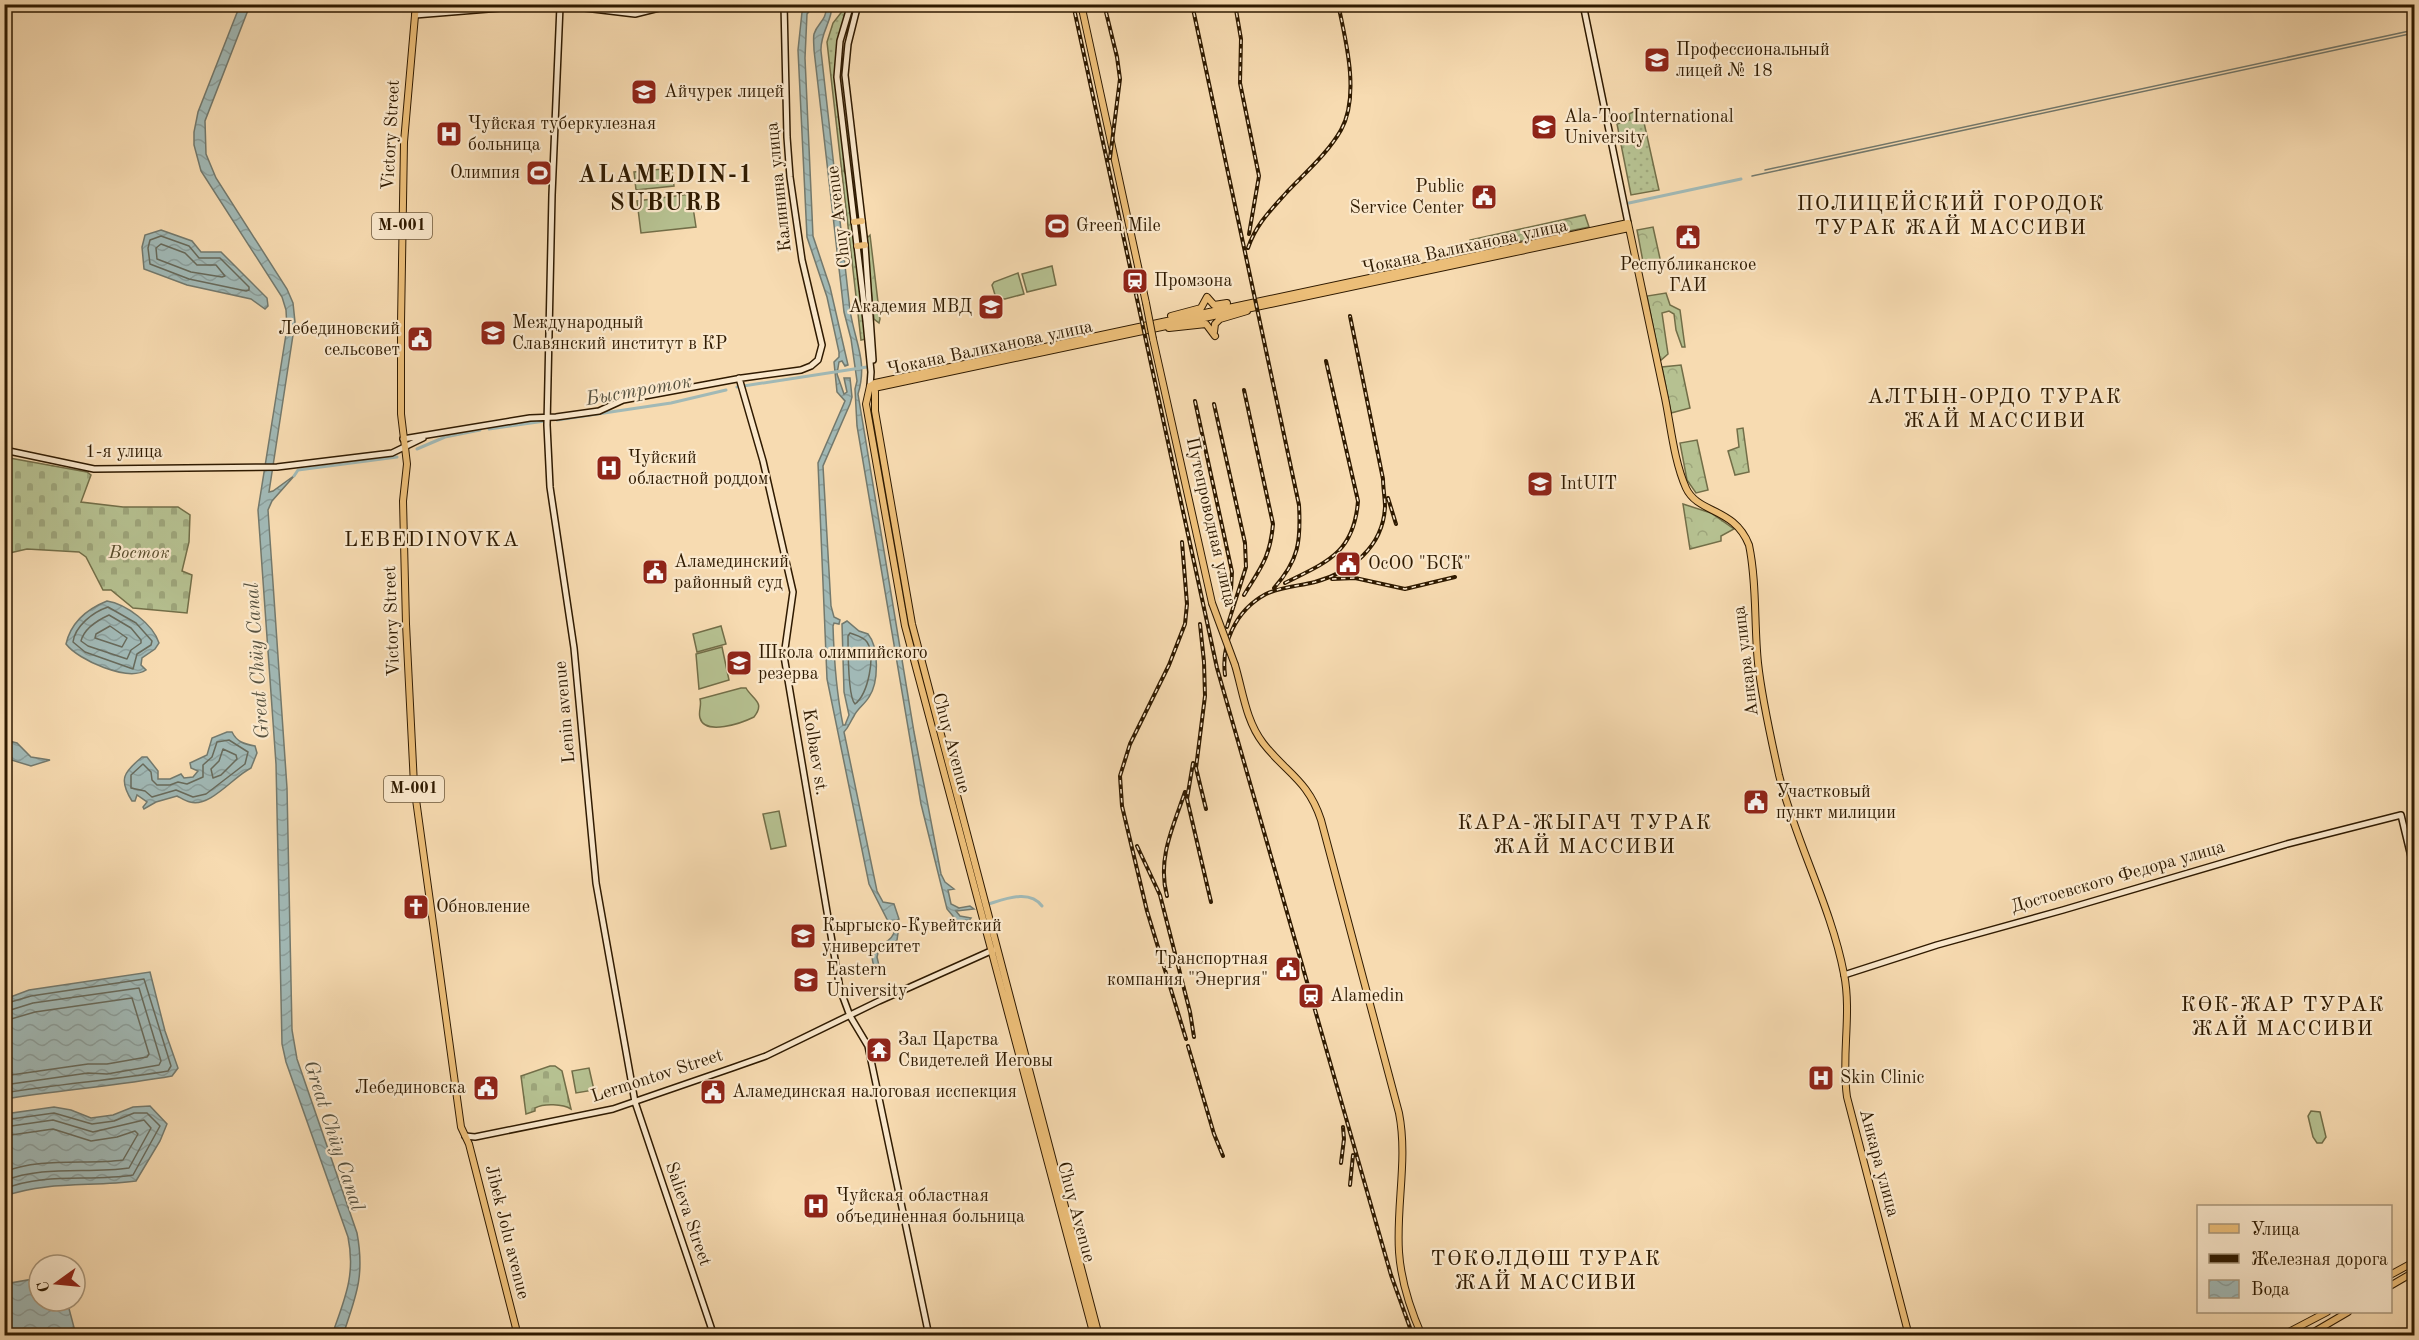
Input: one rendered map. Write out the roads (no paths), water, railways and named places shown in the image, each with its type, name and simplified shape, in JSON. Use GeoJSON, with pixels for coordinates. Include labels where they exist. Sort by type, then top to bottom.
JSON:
{"type":"FeatureCollection","features":[{"type":"Feature","properties":{"kind":"main road","name":"Victory Street"},"geometry":{"type":"LineString","coordinates":[[416,4],[404,142],[401,316],[403,439],[407,464],[404,501],[406,624],[414,785],[461,1127]]}},
{"type":"Feature","properties":{"kind":"main road"},"geometry":{"type":"LineString","coordinates":[[415,15],[549,4],[635,14],[675,4]]}},
{"type":"Feature","properties":{"kind":"main road","name":"Калинина улица"},"geometry":{"type":"LineString","coordinates":[[740,383],[801,370],[815,362],[821,354],[822,345],[802,260],[790,177],[784,4]]}},
{"type":"Feature","properties":{"kind":"main road","name":"Путепроводная улица"},"geometry":{"type":"LineString","coordinates":[[1081,4],[1212,603],[1235,665],[1247,711],[1255,730],[1267,748],[1308,790],[1321,820],[1399,1113],[1403,1151],[1400,1264],[1408,1299],[1422,1335]]}},
{"type":"Feature","properties":{"kind":"main road","name":"Анкара улица"},"geometry":{"type":"LineString","coordinates":[[1582,4],[1686,489],[1701,504],[1731,520],[1743,532],[1749,545],[1758,664],[1774,753],[1781,782],[1832,930],[1844,975],[1846,1097],[1909,1335]]}},
{"type":"Feature","properties":{"kind":"main road","name":"Lenin avenue"},"geometry":{"type":"LineString","coordinates":[[560,6],[552,195],[549,474],[576,668],[593,858],[635,1102]]}},
{"type":"Feature","properties":{"kind":"main road"},"geometry":{"type":"LineString","coordinates":[[850,7],[858,8]]}},
{"type":"Feature","properties":{"kind":"main road","name":"Chuy Avenue"},"geometry":{"type":"LineString","coordinates":[[850,7],[838,50],[837,77],[872,387]]}},
{"type":"Feature","properties":{"kind":"main road","name":"Chuy Avenue"},"geometry":{"type":"LineString","coordinates":[[858,8],[846,58],[848,101],[865,245],[874,375],[867,412],[882,477],[906,618],[1039,1119],[1100,1335]]}},
{"type":"Feature","properties":{"kind":"main road"},"geometry":{"type":"LineString","coordinates":[[839,100],[848,101]]}},
{"type":"Feature","properties":{"kind":"main road"},"geometry":{"type":"LineString","coordinates":[[846,151],[854,150]]}},
{"type":"Feature","properties":{"kind":"main road"},"geometry":{"type":"LineString","coordinates":[[854,222],[862,221]]}},
{"type":"Feature","properties":{"kind":"main road","name":"Чокана Валиханова улица"},"geometry":{"type":"LineString","coordinates":[[872,387],[1628,225]]}},
{"type":"Feature","properties":{"kind":"main road"},"geometry":{"type":"LineString","coordinates":[[857,246],[865,245]]}},
{"type":"Feature","properties":{"kind":"main road"},"geometry":{"type":"LineString","coordinates":[[1158,325],[1173,315],[1201,308],[1207,297],[1216,305],[1240,302],[1252,305]]}},
{"type":"Feature","properties":{"kind":"main road"},"geometry":{"type":"LineString","coordinates":[[1158,325],[1176,328],[1203,323],[1209,326],[1215,336],[1214,328],[1217,322],[1242,314],[1252,305]]}},
{"type":"Feature","properties":{"kind":"main road"},"geometry":{"type":"LineString","coordinates":[[874,375],[888,382],[875,397]]}},
{"type":"Feature","properties":{"kind":"main road"},"geometry":{"type":"LineString","coordinates":[[403,439],[548,417],[597,412],[623,400],[740,383]]}},
{"type":"Feature","properties":{"kind":"main road","name":"Kolbaev st."},"geometry":{"type":"LineString","coordinates":[[740,383],[763,461],[793,592],[784,656],[833,954],[840,989],[850,1016],[868,1046],[929,1335]]}},
{"type":"Feature","properties":{"kind":"main road"},"geometry":{"type":"LineString","coordinates":[[872,387],[875,397]]}},
{"type":"Feature","properties":{"kind":"main road","name":"Chuy Avenue"},"geometry":{"type":"LineString","coordinates":[[875,397],[882,477]]}},
{"type":"Feature","properties":{"kind":"main road"},"geometry":{"type":"LineString","coordinates":[[867,412],[875,411]]}},
{"type":"Feature","properties":{"kind":"main road"},"geometry":{"type":"LineString","coordinates":[[404,448],[427,435]]}},
{"type":"Feature","properties":{"kind":"main road","name":"1-я улица"},"geometry":{"type":"LineString","coordinates":[[4,450],[94,470],[277,467],[385,455],[404,448]]}},
{"type":"Feature","properties":{"kind":"main road","name":"Достоевского Федора улица"},"geometry":{"type":"LineString","coordinates":[[1844,975],[1937,945],[2276,847],[2402,814],[2415,869]]}},
{"type":"Feature","properties":{"kind":"main road","name":"Lermontov Street"},"geometry":{"type":"LineString","coordinates":[[465,1136],[474,1137],[546,1124],[635,1102],[766,1056],[995,950]]}},
{"type":"Feature","properties":{"kind":"main road","name":"Salieva Street"},"geometry":{"type":"LineString","coordinates":[[635,1102],[714,1335]]}},
{"type":"Feature","properties":{"kind":"main road","name":"Jibek Jolu avenue"},"geometry":{"type":"LineString","coordinates":[[461,1127],[516,1335]]}},
{"type":"Feature","properties":{"kind":"main road","name":"Chuy Avenue"},"geometry":{"type":"LineString","coordinates":[[1076,1255],[1094,1335]]}},
{"type":"Feature","properties":{"kind":"main road"},"geometry":{"type":"LineString","coordinates":[[2392,1274],[2415,1262]]}},
{"type":"Feature","properties":{"kind":"main road"},"geometry":{"type":"LineString","coordinates":[[2392,1285],[2415,1272]]}},
{"type":"Feature","properties":{"kind":"main road"},"geometry":{"type":"LineString","coordinates":[[2282,1335],[2293,1333],[2323,1313]]}},
{"type":"Feature","properties":{"kind":"main road"},"geometry":{"type":"LineString","coordinates":[[2307,1335],[2345,1313]]}},
{"type":"Feature","properties":{"kind":"water"},"geometry":{"type":"Polygon","coordinates":[[[240,5],[250,5],[205,121],[206,154],[216,178],[287,289],[293,303],[295,322],[269,492],[295,475],[272,501],[268,510],[287,788],[292,1030],[297,1059],[357,1233],[360,1274],[343,1335],[332,1335],[350,1276],[348,1237],[286,1062],[282,1044],[276,764],[258,510],[287,328],[286,310],[282,297],[201,171],[194,145],[198,112],[240,5]]]}},
{"type":"Feature","properties":{"kind":"water"},"geometry":{"type":"Polygon","coordinates":[[[808,5],[827,5],[816,7],[807,14],[805,58],[813,236],[830,287],[848,365],[845,366],[842,361],[839,362],[837,374],[844,394],[847,392],[844,378],[850,378],[852,397],[823,466],[831,606],[834,617],[840,620],[839,624],[834,623],[833,626],[836,676],[843,725],[845,725],[849,715],[844,692],[842,624],[847,621],[859,631],[868,634],[876,656],[875,683],[872,691],[844,732],[877,891],[883,902],[894,904],[899,919],[893,922],[898,933],[897,940],[890,946],[879,949],[877,957],[880,970],[875,971],[872,959],[874,948],[890,939],[894,933],[869,884],[827,679],[818,463],[845,401],[837,392],[834,362],[839,357],[839,352],[827,297],[807,237],[798,50],[802,12],[808,5]]]}},
{"type":"Feature","properties":{"kind":"water"},"geometry":{"type":"Polygon","coordinates":[[[827,5],[832,5],[822,39],[821,51],[850,310],[860,352],[862,372],[858,394],[914,732],[941,874],[945,882],[954,889],[948,890],[951,904],[959,908],[970,906],[974,909],[956,911],[960,916],[971,918],[968,922],[957,921],[947,909],[921,804],[857,426],[855,389],[857,381],[851,339],[844,312],[814,50],[814,34],[824,18],[827,5]]]}},
{"type":"Feature","properties":{"kind":"water"},"geometry":{"type":"Polygon","coordinates":[[[161,230],[192,241],[201,252],[221,252],[267,298],[268,306],[265,309],[251,299],[187,285],[144,269],[142,247],[145,235],[161,230]]]}},
{"type":"Feature","properties":{"kind":"water"},"geometry":{"type":"Polygon","coordinates":[[[107,601],[122,606],[138,616],[156,636],[159,643],[155,649],[142,658],[141,665],[146,670],[128,673],[104,668],[81,656],[66,644],[68,636],[81,617],[107,601]]]}},
{"type":"Feature","properties":{"kind":"water"},"geometry":{"type":"Polygon","coordinates":[[[232,732],[241,742],[255,746],[257,753],[251,768],[214,796],[198,803],[188,802],[177,796],[156,802],[144,809],[147,802],[137,795],[135,801],[132,801],[125,787],[125,776],[142,757],[147,757],[158,771],[158,779],[170,779],[181,774],[184,778],[193,777],[198,771],[191,768],[190,763],[207,755],[212,738],[232,732]]]}},
{"type":"Feature","properties":{"kind":"water"},"geometry":{"type":"Polygon","coordinates":[[[5,740],[17,743],[31,757],[50,760],[31,766],[5,758],[5,740]]]}},
{"type":"Feature","properties":{"kind":"water"},"geometry":{"type":"Polygon","coordinates":[[[150,972],[165,1031],[178,1068],[172,1076],[5,1099],[5,999],[29,990],[150,972]]]}},
{"type":"Feature","properties":{"kind":"water"},"geometry":{"type":"Polygon","coordinates":[[[150,1106],[167,1124],[160,1141],[136,1181],[54,1186],[5,1196],[5,1114],[54,1107],[71,1110],[91,1118],[113,1115],[133,1107],[150,1106]]]}},
{"type":"Feature","properties":{"kind":"water"},"geometry":{"type":"Polygon","coordinates":[[[27,1280],[27,1313],[70,1313],[76,1335],[5,1335],[5,1284],[27,1280]]]}},
{"type":"Feature","properties":{"kind":"waterway"},"geometry":{"type":"LineString","coordinates":[[1765,170],[2414,30]]}},
{"type":"Feature","properties":{"kind":"waterway"},"geometry":{"type":"LineString","coordinates":[[1752,176],[2414,33]]}},
{"type":"Feature","properties":{"kind":"waterway"},"geometry":{"type":"LineString","coordinates":[[1629,203],[1741,179]]}},
{"type":"Feature","properties":{"kind":"waterway","name":"Быстроток"},"geometry":{"type":"LineString","coordinates":[[737,387],[867,367]]}},
{"type":"Feature","properties":{"kind":"waterway","name":"Быстроток"},"geometry":{"type":"LineString","coordinates":[[557,420],[671,403],[726,390]]}},
{"type":"Feature","properties":{"kind":"waterway","name":"Быстроток"},"geometry":{"type":"LineString","coordinates":[[489,429],[545,421]]}},
{"type":"Feature","properties":{"kind":"waterway","name":"Быстроток"},"geometry":{"type":"LineString","coordinates":[[417,449],[445,437],[480,430]]}},
{"type":"Feature","properties":{"kind":"waterway","name":"Быстроток"},"geometry":{"type":"LineString","coordinates":[[294,476],[298,470],[397,457]]}},
{"type":"Feature","properties":{"kind":"waterway"},"geometry":{"type":"LineString","coordinates":[[985,905],[1023,896],[1037,901],[1042,906]]}},
{"type":"Feature","properties":{"kind":"railway"},"geometry":{"type":"LineString","coordinates":[[1073,4],[1217,668],[1391,1275],[1413,1336]]}},
{"type":"Feature","properties":{"kind":"railway"},"geometry":{"type":"LineString","coordinates":[[1104,4],[1120,79],[1110,158]]}},
{"type":"Feature","properties":{"kind":"railway"},"geometry":{"type":"LineString","coordinates":[[1192,4],[1299,505],[1297,550],[1289,568],[1274,588]]}},
{"type":"Feature","properties":{"kind":"railway"},"geometry":{"type":"LineString","coordinates":[[1235,4],[1241,39],[1240,83],[1259,176],[1249,234]]}},
{"type":"Feature","properties":{"kind":"railway"},"geometry":{"type":"LineString","coordinates":[[1248,248],[1264,218],[1330,147],[1347,116],[1350,101],[1350,68],[1338,4]]}},
{"type":"Feature","properties":{"kind":"railway"},"geometry":{"type":"LineString","coordinates":[[1225,675],[1225,652],[1230,636],[1238,619],[1250,605],[1272,592],[1315,582],[1341,572],[1363,556],[1378,534],[1383,521],[1385,507],[1383,479],[1350,316]]}},
{"type":"Feature","properties":{"kind":"railway"},"geometry":{"type":"LineString","coordinates":[[1285,583],[1314,569],[1336,554],[1351,533],[1355,519],[1358,501],[1326,361]]}},
{"type":"Feature","properties":{"kind":"railway"},"geometry":{"type":"LineString","coordinates":[[1244,390],[1273,524],[1267,554],[1244,595]]}},
{"type":"Feature","properties":{"kind":"railway"},"geometry":{"type":"LineString","coordinates":[[1195,401],[1232,572],[1228,605]]}},
{"type":"Feature","properties":{"kind":"railway"},"geometry":{"type":"LineString","coordinates":[[1214,404],[1245,543],[1246,567],[1227,627]]}},
{"type":"Feature","properties":{"kind":"railway"},"geometry":{"type":"LineString","coordinates":[[1388,498],[1396,524]]}},
{"type":"Feature","properties":{"kind":"railway"},"geometry":{"type":"LineString","coordinates":[[1182,542],[1187,604],[1185,624],[1169,665],[1130,744],[1120,776],[1122,806],[1147,911],[1186,1039]]}},
{"type":"Feature","properties":{"kind":"railway"},"geometry":{"type":"LineString","coordinates":[[1332,579],[1355,578],[1405,589],[1455,577]]}},
{"type":"Feature","properties":{"kind":"railway"},"geometry":{"type":"LineString","coordinates":[[1200,624],[1205,696],[1196,768],[1206,809]]}},
{"type":"Feature","properties":{"kind":"railway"},"geometry":{"type":"LineString","coordinates":[[1193,763],[1187,799],[1211,902]]}},
{"type":"Feature","properties":{"kind":"railway"},"geometry":{"type":"LineString","coordinates":[[1167,896],[1164,882],[1165,856],[1185,792]]}},
{"type":"Feature","properties":{"kind":"railway"},"geometry":{"type":"LineString","coordinates":[[1137,846],[1160,895],[1190,1012],[1194,1037]]}},
{"type":"Feature","properties":{"kind":"railway"},"geometry":{"type":"LineString","coordinates":[[1188,1046],[1214,1134],[1223,1156]]}},
{"type":"Feature","properties":{"kind":"railway"},"geometry":{"type":"LineString","coordinates":[[1341,1163],[1343,1127]]}},
{"type":"Feature","properties":{"kind":"railway"},"geometry":{"type":"LineString","coordinates":[[1350,1185],[1353,1155]]}},
{"type":"Feature","properties":{"kind":"place","name":"Профессиональный лицей № 18"},"geometry":{"type":"Point","coordinates":[1657,60]}},
{"type":"Feature","properties":{"kind":"place","name":"Айчурек лицей"},"geometry":{"type":"Point","coordinates":[644,92]}},
{"type":"Feature","properties":{"kind":"place","name":"Ala-Too International University"},"geometry":{"type":"Point","coordinates":[1544,127]}},
{"type":"Feature","properties":{"kind":"place","name":"Чуйская туберкулезная больница"},"geometry":{"type":"Point","coordinates":[449,134]}},
{"type":"Feature","properties":{"kind":"place","name":"Олимпия"},"geometry":{"type":"Point","coordinates":[539,173]}},
{"type":"Feature","properties":{"kind":"place","name":"Public Service Center"},"geometry":{"type":"Point","coordinates":[1484,197]}},
{"type":"Feature","properties":{"kind":"place","name":"Green Mile"},"geometry":{"type":"Point","coordinates":[1057,226]}},
{"type":"Feature","properties":{"kind":"place","name":"Республиканское ГАИ"},"geometry":{"type":"Point","coordinates":[1688,237]}},
{"type":"Feature","properties":{"kind":"place","name":"Промзона"},"geometry":{"type":"Point","coordinates":[1135,281]}},
{"type":"Feature","properties":{"kind":"place","name":"Академия МВД"},"geometry":{"type":"Point","coordinates":[991,307]}},
{"type":"Feature","properties":{"kind":"place","name":"Международный Славянский институт в КР"},"geometry":{"type":"Point","coordinates":[493,333]}},
{"type":"Feature","properties":{"kind":"place","name":"Лебединовский сельсовет"},"geometry":{"type":"Point","coordinates":[420,339]}},
{"type":"Feature","properties":{"kind":"place","name":"Чуйский областной роддом"},"geometry":{"type":"Point","coordinates":[609,468]}},
{"type":"Feature","properties":{"kind":"place","name":"IntUIT"},"geometry":{"type":"Point","coordinates":[1540,484]}},
{"type":"Feature","properties":{"kind":"place","name":"ОсОО \"БСК\""},"geometry":{"type":"Point","coordinates":[1348,564]}},
{"type":"Feature","properties":{"kind":"place","name":"Аламединский районный суд"},"geometry":{"type":"Point","coordinates":[655,572]}},
{"type":"Feature","properties":{"kind":"place","name":"Школа олимпийского резерва"},"geometry":{"type":"Point","coordinates":[739,663]}},
{"type":"Feature","properties":{"kind":"place","name":"Участковый пункт милиции"},"geometry":{"type":"Point","coordinates":[1756,802]}},
{"type":"Feature","properties":{"kind":"place","name":"Обновление"},"geometry":{"type":"Point","coordinates":[416,907]}},
{"type":"Feature","properties":{"kind":"place","name":"Кыргыско-Кувейтский университет"},"geometry":{"type":"Point","coordinates":[803,936]}},
{"type":"Feature","properties":{"kind":"place","name":"Транспортная компания \"Энергия\""},"geometry":{"type":"Point","coordinates":[1288,969]}},
{"type":"Feature","properties":{"kind":"place","name":"Eastern University"},"geometry":{"type":"Point","coordinates":[806,980]}},
{"type":"Feature","properties":{"kind":"place","name":"Alamedin"},"geometry":{"type":"Point","coordinates":[1311,996]}},
{"type":"Feature","properties":{"kind":"place","name":"Зал Царства Свидетелей Иеговы"},"geometry":{"type":"Point","coordinates":[879,1050]}},
{"type":"Feature","properties":{"kind":"place","name":"Skin Clinic"},"geometry":{"type":"Point","coordinates":[1821,1078]}},
{"type":"Feature","properties":{"kind":"place","name":"Лебединовска"},"geometry":{"type":"Point","coordinates":[486,1088]}},
{"type":"Feature","properties":{"kind":"place","name":"Аламединская налоговая исспекция"},"geometry":{"type":"Point","coordinates":[713,1092]}},
{"type":"Feature","properties":{"kind":"place","name":"Чуйская областная объединенная больница"},"geometry":{"type":"Point","coordinates":[816,1206]}},
{"type":"Feature","properties":{"kind":"district","name":"ALAMEDIN-1 SUBURB"},"geometry":{"type":"Point","coordinates":[666,190]}},
{"type":"Feature","properties":{"kind":"district","name":"ПОЛИЦЕЙСКИЙ ГОРОДОК ТУРАК ЖАЙ МАССИВИ"},"geometry":{"type":"Point","coordinates":[1951,216]}},
{"type":"Feature","properties":{"kind":"district","name":"АЛТЫН-ОРДО ТУРАК ЖАЙ МАССИВИ"},"geometry":{"type":"Point","coordinates":[1995,409]}},
{"type":"Feature","properties":{"kind":"district","name":"LEBEDINOVKA"},"geometry":{"type":"Point","coordinates":[432,540]}},
{"type":"Feature","properties":{"kind":"district","name":"КАРА-ЖЫГАЧ ТУРАК ЖАЙ МАССИВИ"},"geometry":{"type":"Point","coordinates":[1585,835]}},
{"type":"Feature","properties":{"kind":"district","name":"КӨК-ЖАР ТУРАК ЖАЙ МАССИВИ"},"geometry":{"type":"Point","coordinates":[2283,1017]}},
{"type":"Feature","properties":{"kind":"district","name":"ТӨКӨЛДӨШ ТУРАК ЖАЙ МАССИВИ"},"geometry":{"type":"Point","coordinates":[1546,1271]}},
{"type":"Feature","properties":{"kind":"park label","name":"Восток"},"geometry":{"type":"Point","coordinates":[139,553]}},
{"type":"Feature","properties":{"kind":"water label","name":"Great Chüy Canal"},"geometry":{"type":"Point","coordinates":[258,661]}},
{"type":"Feature","properties":{"kind":"water label","name":"Great Chüy Canal"},"geometry":{"type":"Point","coordinates":[333,1136]}}]}
